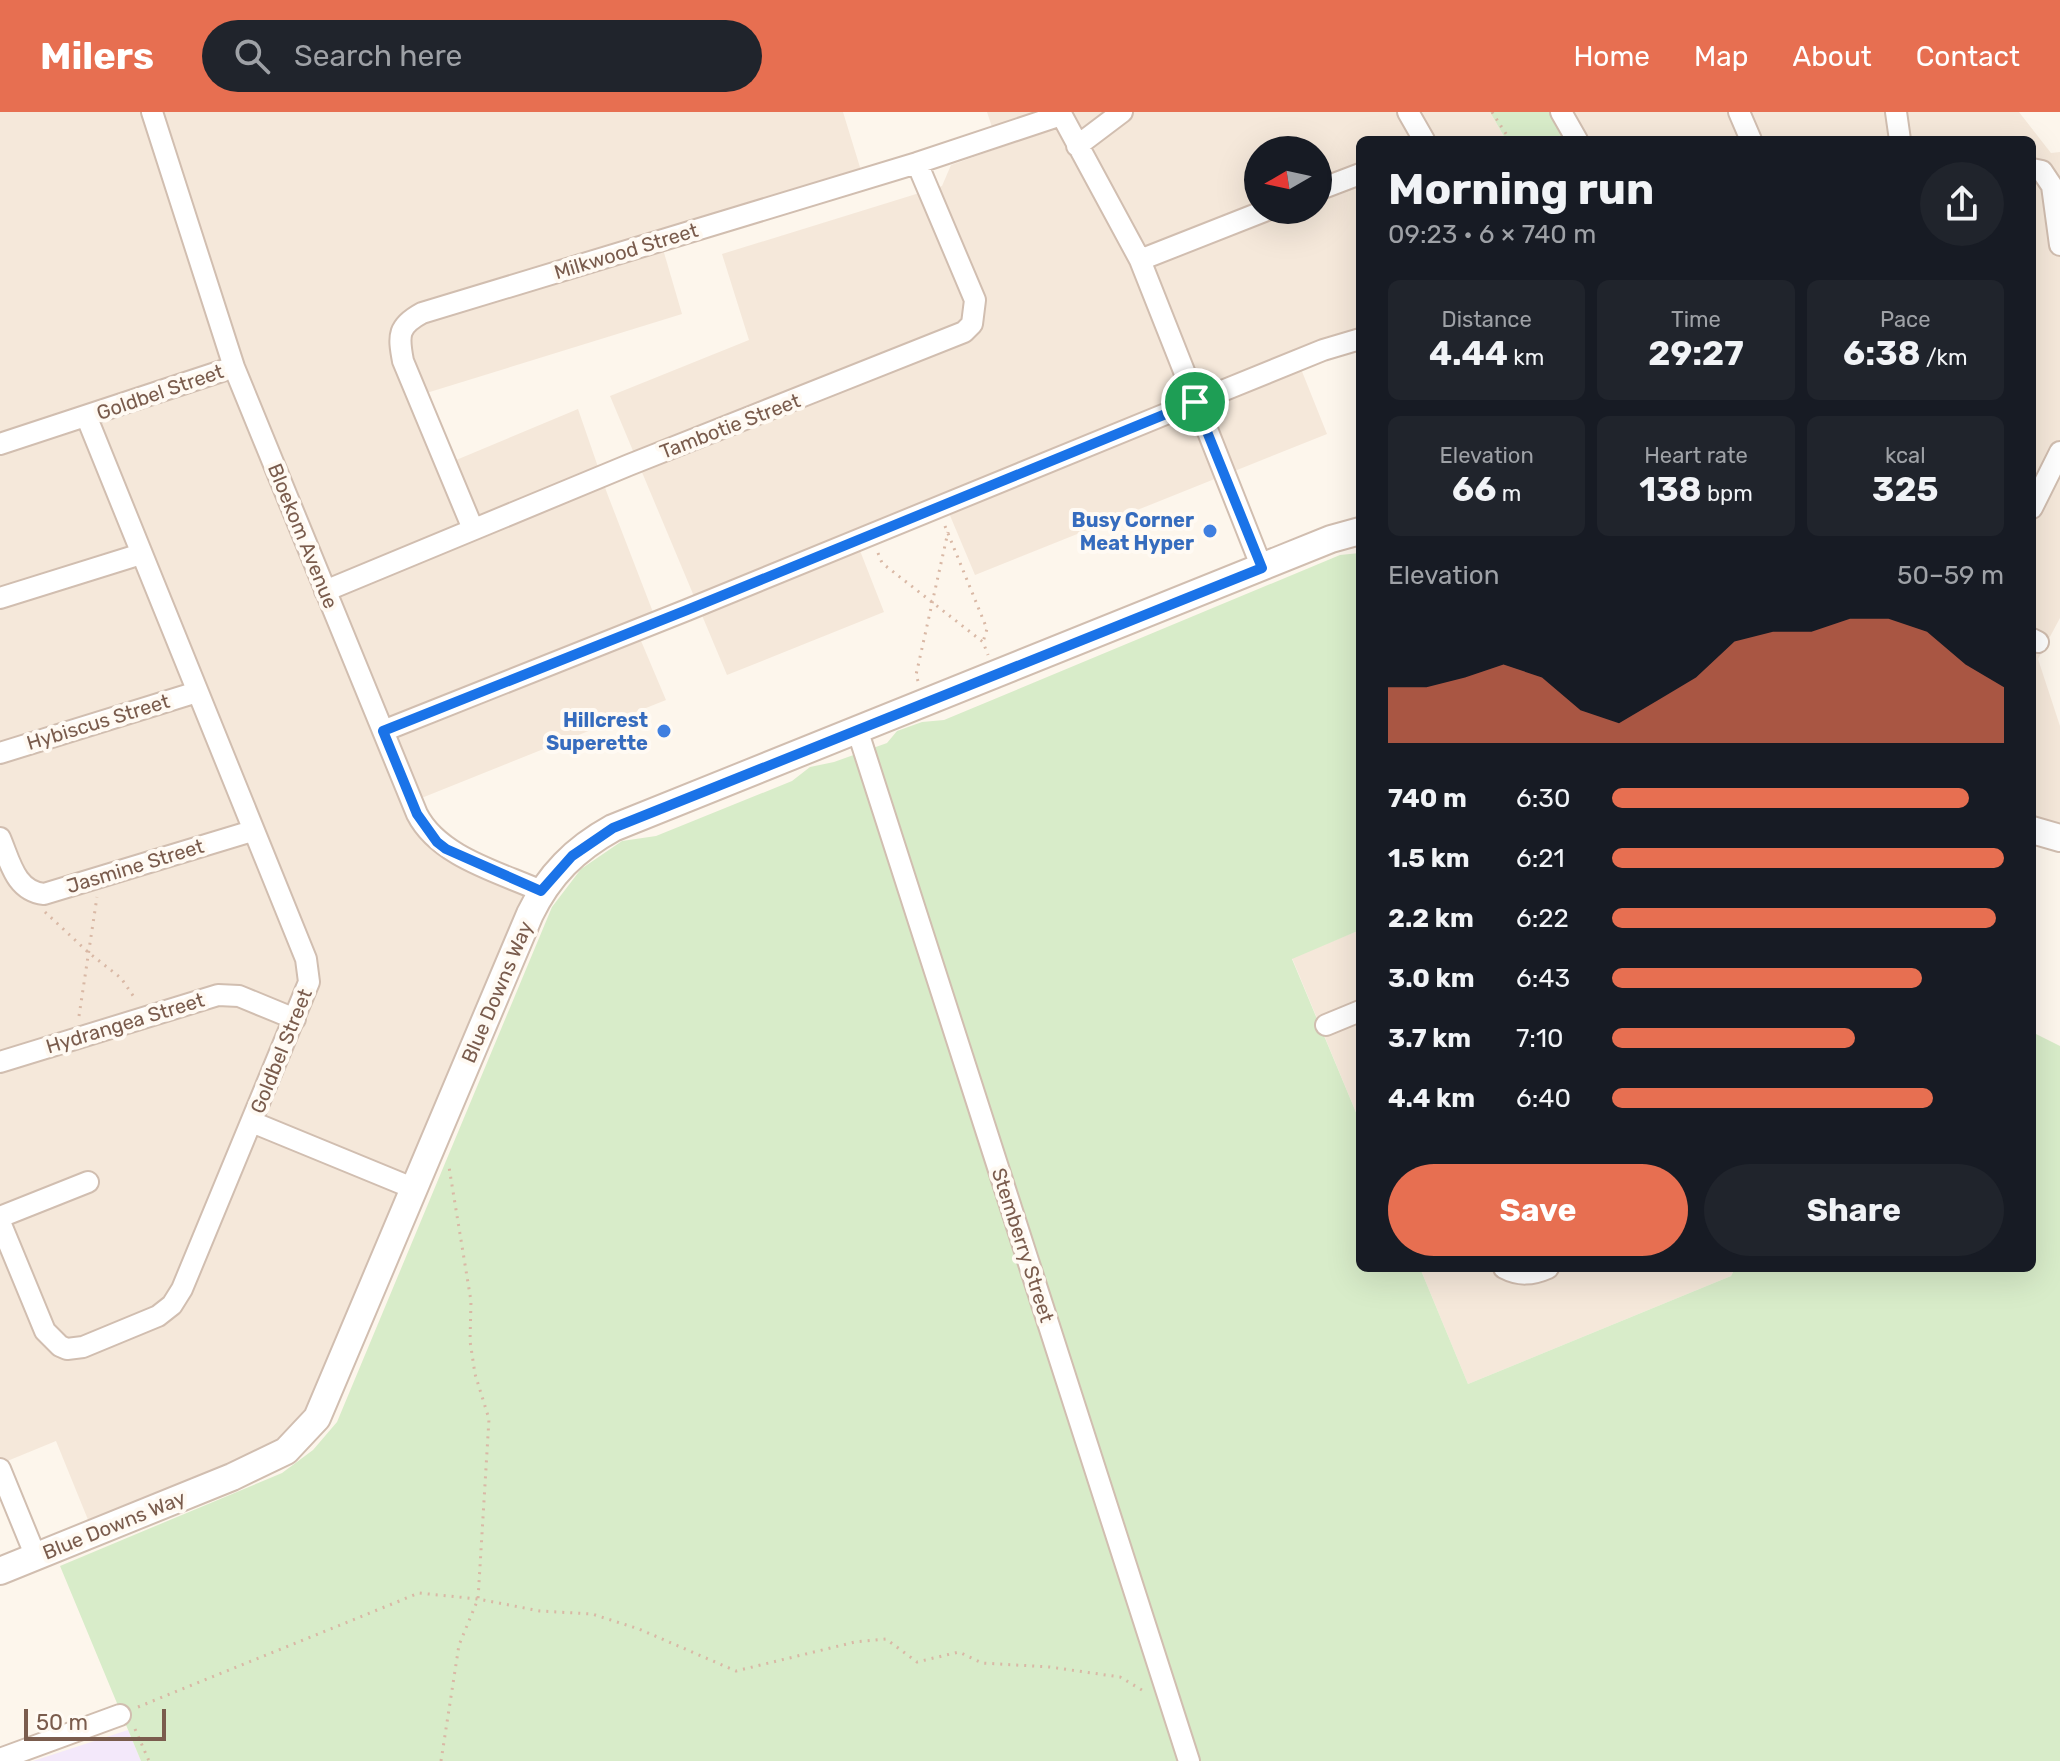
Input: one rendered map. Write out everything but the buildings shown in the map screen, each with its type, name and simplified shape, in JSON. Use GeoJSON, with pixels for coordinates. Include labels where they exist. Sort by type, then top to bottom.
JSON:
{"type":"FeatureCollection","features":[{"type":"Feature","properties":{"kind":"street","name":"Bloekom Avenue"},"geometry":{"type":"LineString","coordinates":[[152,112],[234,367],[417,814],[437,842],[446,849],[541,891]]}},
{"type":"Feature","properties":{"kind":"street"},"geometry":{"type":"LineString","coordinates":[[1077,146],[1122,112]]}},
{"type":"Feature","properties":{"kind":"street"},"geometry":{"type":"LineString","coordinates":[[1408,112],[1422,136]]}},
{"type":"Feature","properties":{"kind":"street"},"geometry":{"type":"LineString","coordinates":[[1561,112],[1575,136]]}},
{"type":"Feature","properties":{"kind":"street"},"geometry":{"type":"LineString","coordinates":[[1739,112],[1749,136]]}},
{"type":"Feature","properties":{"kind":"street"},"geometry":{"type":"LineString","coordinates":[[1896,112],[1899,136]]}},
{"type":"Feature","properties":{"kind":"street"},"geometry":{"type":"LineString","coordinates":[[1060,114],[1140,260],[1262,568]]}},
{"type":"Feature","properties":{"kind":"street","name":"Milkwood Street"},"geometry":{"type":"LineString","coordinates":[[473,529],[403,361],[399,343],[403,326],[410,320],[437,309],[917,163],[1060,114]]}},
{"type":"Feature","properties":{"kind":"street","name":"Tambotie Street"},"geometry":{"type":"LineString","coordinates":[[325,591],[964,332],[972,324],[976,313],[975,300],[917,163]]}},
{"type":"Feature","properties":{"kind":"street"},"geometry":{"type":"LineString","coordinates":[[2036,170],[2042,171],[2052,186],[2060,245]]}},
{"type":"Feature","properties":{"kind":"street"},"geometry":{"type":"LineString","coordinates":[[1332,185],[1356,176]]}},
{"type":"Feature","properties":{"kind":"street"},"geometry":{"type":"LineString","coordinates":[[1140,260],[1244,219]]}},
{"type":"Feature","properties":{"kind":"street"},"geometry":{"type":"LineString","coordinates":[[383,731],[1323,350],[1356,340]]}},
{"type":"Feature","properties":{"kind":"street","name":"Goldbel Street"},"geometry":{"type":"LineString","coordinates":[[0,444],[87,418],[234,367]]}},
{"type":"Feature","properties":{"kind":"street","name":"Goldbel Street"},"geometry":{"type":"LineString","coordinates":[[0,1220],[49,1338],[67,1349],[83,1347],[158,1316],[178,1298],[309,982],[308,966],[87,418]]}},
{"type":"Feature","properties":{"kind":"street"},"geometry":{"type":"LineString","coordinates":[[2036,500],[2060,452]]}},
{"type":"Feature","properties":{"kind":"street","name":"Blue Downs Way"},"geometry":{"type":"LineString","coordinates":[[0,1571],[232,1477],[286,1451],[317,1418],[541,891],[572,856],[613,828],[1331,539],[1356,532]]}},
{"type":"Feature","properties":{"kind":"street"},"geometry":{"type":"LineString","coordinates":[[0,598],[141,554]]}},
{"type":"Feature","properties":{"kind":"street","name":"Hybiscus Street"},"geometry":{"type":"LineString","coordinates":[[0,753],[197,692]]}},
{"type":"Feature","properties":{"kind":"street","name":"Stemberry Street"},"geometry":{"type":"LineString","coordinates":[[857,729],[1189,1761]]}},
{"type":"Feature","properties":{"kind":"street","name":"Jasmine Street"},"geometry":{"type":"LineString","coordinates":[[0,838],[18,881],[27,889],[44,894],[252,831]]}},
{"type":"Feature","properties":{"kind":"street"},"geometry":{"type":"LineString","coordinates":[[2036,831],[2060,838]]}},
{"type":"Feature","properties":{"kind":"street","name":"Hydrangea Street"},"geometry":{"type":"LineString","coordinates":[[0,1062],[225,994],[239,996],[295,1019]]}},
{"type":"Feature","properties":{"kind":"street"},"geometry":{"type":"LineString","coordinates":[[1326,1025],[1356,1013]]}},
{"type":"Feature","properties":{"kind":"street"},"geometry":{"type":"LineString","coordinates":[[252,1122],[415,1189]]}},
{"type":"Feature","properties":{"kind":"street"},"geometry":{"type":"LineString","coordinates":[[0,1220],[88,1182]]}},
{"type":"Feature","properties":{"kind":"street"},"geometry":{"type":"LineString","coordinates":[[1511,1272],[1525,1275],[1535,1272]]}},
{"type":"Feature","properties":{"kind":"street"},"geometry":{"type":"LineString","coordinates":[[0,1469],[36,1557]]}},
{"type":"Feature","properties":{"kind":"street"},"geometry":{"type":"LineString","coordinates":[[0,1759],[120,1715]]}},
{"type":"Feature","properties":{"kind":"path"},"geometry":{"type":"LineString","coordinates":[[1492,112],[1507,136]]}},
{"type":"Feature","properties":{"kind":"path"},"geometry":{"type":"LineString","coordinates":[[937,507],[987,629],[983,642]]}},
{"type":"Feature","properties":{"kind":"path"},"geometry":{"type":"LineString","coordinates":[[921,690],[916,675],[948,532]]}},
{"type":"Feature","properties":{"kind":"path"},"geometry":{"type":"LineString","coordinates":[[870,535],[882,563],[983,642],[991,662]]}},
{"type":"Feature","properties":{"kind":"path"},"geometry":{"type":"LineString","coordinates":[[74,1039],[101,876]]}},
{"type":"Feature","properties":{"kind":"path"},"geometry":{"type":"LineString","coordinates":[[44,894],[45,913],[121,978],[148,1017]]}},
{"type":"Feature","properties":{"kind":"path"},"geometry":{"type":"LineString","coordinates":[[441,1761],[459,1645],[478,1599],[489,1419],[475,1374],[470,1341],[471,1301],[449,1164]]}},
{"type":"Feature","properties":{"kind":"path"},"geometry":{"type":"LineString","coordinates":[[149,1761],[138,1732],[120,1715],[419,1593],[478,1599],[540,1611],[592,1614],[639,1629],[736,1671],[855,1642],[886,1639],[917,1662],[959,1652],[982,1663],[1050,1667],[1120,1677],[1150,1694],[1166,1692]]}},
{"type":"Feature","properties":{"kind":"shaded area"},"geometry":{"type":"Polygon","coordinates":[[[0,112],[843,112],[863,177],[660,239],[682,314],[420,395],[449,463],[578,409],[656,620],[636,629],[666,700],[414,801],[423,824],[541,890],[302,1434],[93,1532],[56,1441],[0,1464],[0,112]]]}},
{"type":"Feature","properties":{"kind":"shaded area"},"geometry":{"type":"Polygon","coordinates":[[[987,112],[1490,112],[1504,136],[1356,136],[1356,338],[1297,359],[1327,434],[975,575],[946,506],[857,543],[884,612],[727,675],[610,396],[749,340],[722,254],[942,186],[951,165],[999,148],[987,112]]]}},
{"type":"Feature","properties":{"kind":"shaded area"},"geometry":{"type":"Polygon","coordinates":[[[1563,112],[2019,112],[2051,153],[2060,152],[2060,618],[2038,659],[2060,726],[2060,837],[2036,830],[2036,136],[1576,136],[1563,112]]]}},
{"type":"Feature","properties":{"kind":"shaded area"},"geometry":{"type":"Polygon","coordinates":[[[1356,932],[1356,1112],[1292,958],[1356,932]]]}},
{"type":"Feature","properties":{"kind":"shaded area"},"geometry":{"type":"Polygon","coordinates":[[[1422,1272],[1733,1272],[1731,1276],[1468,1384],[1422,1272]]]}},
{"type":"Feature","properties":{"kind":"shaded area"},"geometry":{"type":"Polygon","coordinates":[[[128,1730],[141,1761],[33,1761],[128,1730]]]}},
{"type":"Feature","properties":{"kind":"green space"},"geometry":{"type":"Polygon","coordinates":[[[1490,112],[1550,112],[1564,136],[1504,136],[1490,112]]]}},
{"type":"Feature","properties":{"kind":"green space"},"geometry":{"type":"Polygon","coordinates":[[[1356,553],[1356,932],[1292,959],[1356,1112],[1356,1272],[1422,1272],[1468,1384],[1731,1276],[1733,1272],[2036,1272],[2036,1034],[2060,1046],[2060,1761],[141,1761],[60,1566],[282,1473],[313,1450],[337,1422],[552,907],[581,869],[622,841],[656,836],[792,781],[810,767],[887,743],[897,731],[922,722],[944,720],[1340,555],[1356,553]]]}},
{"type":"Feature","properties":{"kind":"place","name":"Busy Corner Meat Hyper"},"geometry":{"type":"Point","coordinates":[1210,531]}},
{"type":"Feature","properties":{"kind":"place","name":"Hillcrest Superette"},"geometry":{"type":"Point","coordinates":[664,731]}},
{"type":"Feature","properties":{"kind":"route"},"geometry":{"type":"LineString","coordinates":[[1195,402],[1262,568],[613,828],[572,856],[541,891],[446,849],[422,824],[383,731],[1195,402]]}}]}
